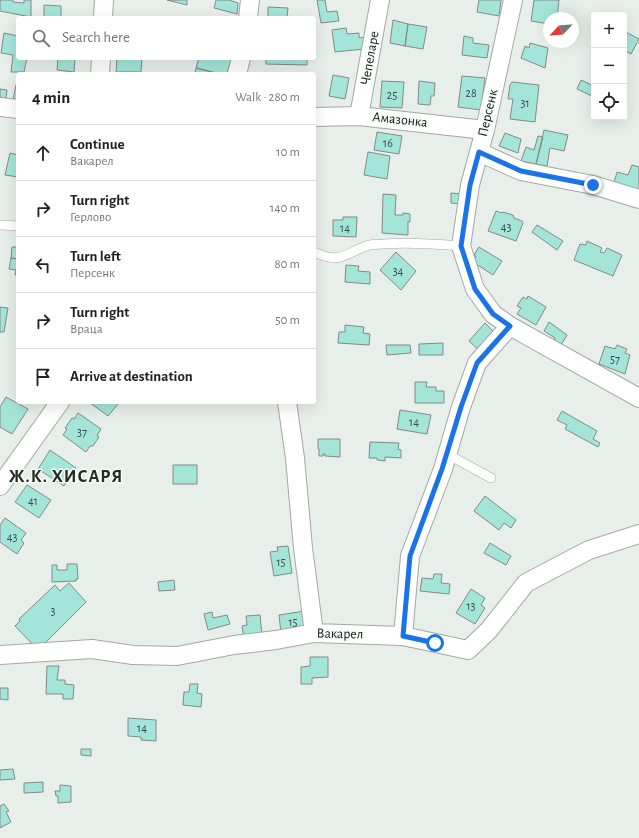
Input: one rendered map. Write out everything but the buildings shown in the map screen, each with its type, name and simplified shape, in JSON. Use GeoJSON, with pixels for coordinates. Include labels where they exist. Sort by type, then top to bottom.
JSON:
{"type":"FeatureCollection","features":[{"type":"Feature","properties":{"kind":"street"},"geometry":{"type":"LineString","coordinates":[[103,16],[104,0]]}},
{"type":"Feature","properties":{"kind":"street"},"geometry":{"type":"LineString","coordinates":[[248,16],[250,0]]}},
{"type":"Feature","properties":{"kind":"street","name":"Чепеларе"},"geometry":{"type":"LineString","coordinates":[[359,116],[380,0]]}},
{"type":"Feature","properties":{"kind":"street","name":"Персенк"},"geometry":{"type":"LineString","coordinates":[[513,0],[485,130],[470,185],[461,246],[475,289],[493,314],[510,326],[639,398]]}},
{"type":"Feature","properties":{"kind":"street"},"geometry":{"type":"LineString","coordinates":[[100,72],[101,60]]}},
{"type":"Feature","properties":{"kind":"street"},"geometry":{"type":"LineString","coordinates":[[238,72],[240,60]]}},
{"type":"Feature","properties":{"kind":"street"},"geometry":{"type":"LineString","coordinates":[[0,107],[16,110]]}},
{"type":"Feature","properties":{"kind":"street","name":"Амазонка"},"geometry":{"type":"LineString","coordinates":[[316,117],[359,116],[485,130]]}},
{"type":"Feature","properties":{"kind":"street"},"geometry":{"type":"LineString","coordinates":[[479,152],[521,171],[593,185],[639,199]]}},
{"type":"Feature","properties":{"kind":"street"},"geometry":{"type":"LineString","coordinates":[[403,636],[410,556],[442,469],[461,407],[477,363],[510,326]]}},
{"type":"Feature","properties":{"kind":"street"},"geometry":{"type":"LineString","coordinates":[[0,486],[59,404]]}},
{"type":"Feature","properties":{"kind":"street"},"geometry":{"type":"LineString","coordinates":[[287,404],[295,458],[303,548],[314,633]]}},
{"type":"Feature","properties":{"kind":"street","name":"Вакарел"},"geometry":{"type":"LineString","coordinates":[[0,655],[11,653],[92,649],[133,655],[178,656],[234,644],[276,640],[314,633],[403,636],[468,650],[489,630],[526,583],[589,550],[639,534]]}},
{"type":"Feature","properties":{"kind":"lane"},"geometry":{"type":"LineString","coordinates":[[0,225],[16,226]]}},
{"type":"Feature","properties":{"kind":"lane"},"geometry":{"type":"LineString","coordinates":[[316,253],[326,258],[342,258],[367,246],[385,244],[433,244],[461,246]]}},
{"type":"Feature","properties":{"kind":"lane"},"geometry":{"type":"LineString","coordinates":[[447,454],[491,478]]}},
{"type":"Feature","properties":{"kind":"district","name":"Ж.К. ХИСАРЯ"},"geometry":{"type":"Point","coordinates":[66,477]}},
{"type":"Feature","properties":{"kind":"route"},"geometry":{"type":"LineString","coordinates":[[435,643],[403,636],[410,556],[442,469],[461,407],[477,363],[510,326],[493,314],[475,289],[461,246],[470,185],[479,152],[521,171],[593,185]]}}]}
